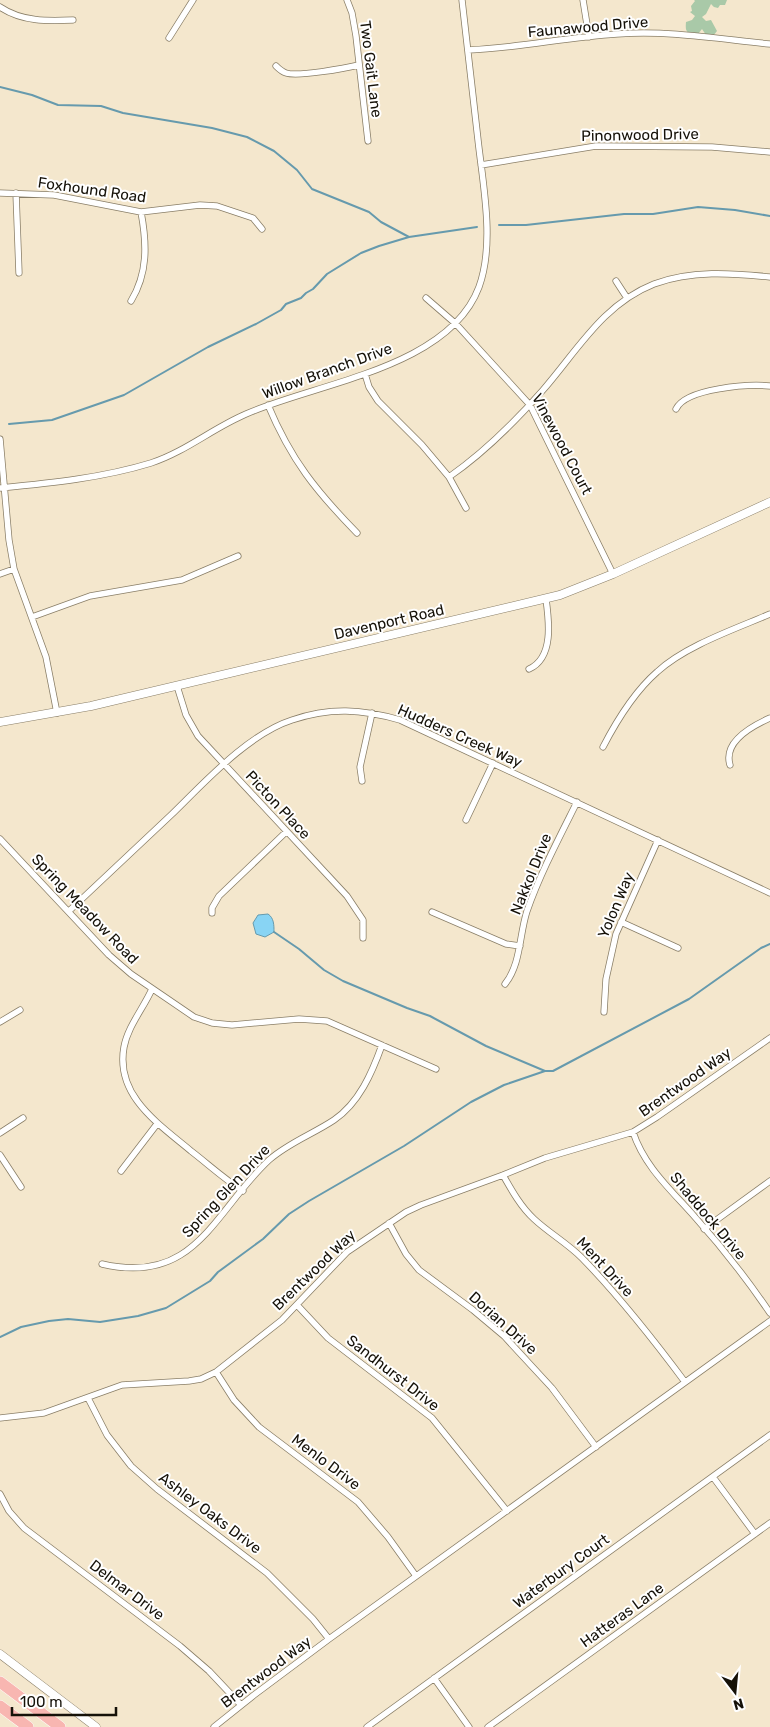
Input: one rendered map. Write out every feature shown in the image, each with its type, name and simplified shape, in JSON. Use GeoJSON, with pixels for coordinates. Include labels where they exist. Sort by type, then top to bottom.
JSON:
{"type":"FeatureCollection","features":[{"type":"Feature","properties":{"kind":"highway"},"geometry":{"type":"LineString","coordinates":[[0,1682],[60,1727]]}},
{"type":"Feature","properties":{"kind":"highway"},"geometry":{"type":"LineString","coordinates":[[0,1706],[28,1727]]}},
{"type":"Feature","properties":{"kind":"street"},"geometry":{"type":"LineString","coordinates":[[169,38],[193,0]]}},
{"type":"Feature","properties":{"kind":"street","name":"Two Gait Lane"},"geometry":{"type":"LineString","coordinates":[[347,0],[354,21],[368,141]]}},
{"type":"Feature","properties":{"kind":"street","name":"Willow Branch Drive"},"geometry":{"type":"LineString","coordinates":[[2,487],[86,478],[150,463],[176,452],[235,419],[268,405],[385,367],[420,349],[456,324],[466,312],[476,294],[484,268],[487,231],[462,0]]}},
{"type":"Feature","properties":{"kind":"street"},"geometry":{"type":"LineString","coordinates":[[583,0],[589,37]]}},
{"type":"Feature","properties":{"kind":"street"},"geometry":{"type":"LineString","coordinates":[[0,7],[17,16],[33,20],[73,20]]}},
{"type":"Feature","properties":{"kind":"street","name":"Faunawood Drive"},"geometry":{"type":"LineString","coordinates":[[468,50],[616,34],[650,33],[770,44]]}},
{"type":"Feature","properties":{"kind":"street"},"geometry":{"type":"LineString","coordinates":[[276,66],[285,73],[291,74],[342,69],[359,65]]}},
{"type":"Feature","properties":{"kind":"street","name":"Pinonwood Drive"},"geometry":{"type":"LineString","coordinates":[[481,165],[606,145],[712,147],[770,152]]}},
{"type":"Feature","properties":{"kind":"street","name":"Foxhound Road"},"geometry":{"type":"LineString","coordinates":[[0,193],[54,195],[141,212],[200,205],[217,206],[253,218],[262,229]]}},
{"type":"Feature","properties":{"kind":"street"},"geometry":{"type":"LineString","coordinates":[[16,193],[19,273]]}},
{"type":"Feature","properties":{"kind":"street"},"geometry":{"type":"LineString","coordinates":[[131,302],[141,282],[145,266],[144,228],[141,212]]}},
{"type":"Feature","properties":{"kind":"street"},"geometry":{"type":"LineString","coordinates":[[449,478],[487,450],[513,424],[590,331],[627,298],[653,285],[692,275],[736,274],[770,277]]}},
{"type":"Feature","properties":{"kind":"street"},"geometry":{"type":"LineString","coordinates":[[616,281],[627,298]]}},
{"type":"Feature","properties":{"kind":"street","name":"Vinewood Court"},"geometry":{"type":"LineString","coordinates":[[426,298],[456,324],[466,337],[513,384],[530,405],[554,450],[613,574]]}},
{"type":"Feature","properties":{"kind":"street"},"geometry":{"type":"LineString","coordinates":[[365,374],[369,387],[378,401],[422,445],[449,478],[466,508]]}},
{"type":"Feature","properties":{"kind":"street"},"geometry":{"type":"LineString","coordinates":[[676,409],[680,403],[686,400],[716,389],[742,386],[770,386]]}},
{"type":"Feature","properties":{"kind":"street"},"geometry":{"type":"LineString","coordinates":[[268,405],[284,440],[305,475],[327,502],[357,532]]}},
{"type":"Feature","properties":{"kind":"street"},"geometry":{"type":"LineString","coordinates":[[0,439],[2,487],[14,569],[46,657],[57,713]]}},
{"type":"Feature","properties":{"kind":"street","name":"Davenport Road"},"geometry":{"type":"LineString","coordinates":[[0,722],[57,713],[177,686],[546,599],[613,574],[770,502]]}},
{"type":"Feature","properties":{"kind":"street"},"geometry":{"type":"LineString","coordinates":[[32,617],[90,596],[182,580],[238,556]]}},
{"type":"Feature","properties":{"kind":"street"},"geometry":{"type":"LineString","coordinates":[[0,574],[14,569]]}},
{"type":"Feature","properties":{"kind":"street"},"geometry":{"type":"LineString","coordinates":[[529,668],[538,664],[546,646],[549,623],[546,599]]}},
{"type":"Feature","properties":{"kind":"street"},"geometry":{"type":"LineString","coordinates":[[603,747],[633,698],[648,680],[665,665],[699,646],[770,614]]}},
{"type":"Feature","properties":{"kind":"street","name":"Picton Place"},"geometry":{"type":"LineString","coordinates":[[177,686],[192,729],[203,744],[335,882],[358,912],[363,924],[362,938]]}},
{"type":"Feature","properties":{"kind":"street","name":"Hudders Creek Way"},"geometry":{"type":"LineString","coordinates":[[69,911],[223,766],[261,734],[292,720],[340,710],[372,713],[400,720],[770,893]]}},
{"type":"Feature","properties":{"kind":"street"},"geometry":{"type":"LineString","coordinates":[[362,781],[360,767],[372,713]]}},
{"type":"Feature","properties":{"kind":"street"},"geometry":{"type":"LineString","coordinates":[[730,765],[728,754],[734,743],[753,727],[770,718]]}},
{"type":"Feature","properties":{"kind":"street"},"geometry":{"type":"LineString","coordinates":[[466,820],[493,764]]}},
{"type":"Feature","properties":{"kind":"street","name":"Nakkol Drive"},"geometry":{"type":"LineString","coordinates":[[505,984],[513,974],[526,915],[533,894],[577,802]]}},
{"type":"Feature","properties":{"kind":"street"},"geometry":{"type":"LineString","coordinates":[[212,913],[212,908],[219,896],[286,832]]}},
{"type":"Feature","properties":{"kind":"street","name":"Spring Meadow Road"},"geometry":{"type":"LineString","coordinates":[[0,839],[109,955],[131,974],[188,1013],[212,1023],[232,1025],[299,1019],[319,1020],[335,1024],[436,1069]]}},
{"type":"Feature","properties":{"kind":"street","name":"Yolon Way"},"geometry":{"type":"LineString","coordinates":[[604,1012],[606,979],[611,949],[620,922],[658,840]]}},
{"type":"Feature","properties":{"kind":"street"},"geometry":{"type":"LineString","coordinates":[[432,912],[506,944],[520,946]]}},
{"type":"Feature","properties":{"kind":"street"},"geometry":{"type":"LineString","coordinates":[[620,922],[678,948]]}},
{"type":"Feature","properties":{"kind":"street"},"geometry":{"type":"LineString","coordinates":[[152,989],[128,1034],[124,1049],[125,1073],[133,1095],[144,1111],[157,1124],[242,1191]]}},
{"type":"Feature","properties":{"kind":"street"},"geometry":{"type":"LineString","coordinates":[[0,1022],[20,1010]]}},
{"type":"Feature","properties":{"kind":"street","name":"Brentwood Way"},"geometry":{"type":"LineString","coordinates":[[0,1418],[44,1413],[122,1385],[189,1382],[216,1372],[282,1320],[347,1252],[389,1223],[421,1205],[545,1158],[633,1132],[770,1038]]}},
{"type":"Feature","properties":{"kind":"street","name":"Spring Glen Drive"},"geometry":{"type":"LineString","coordinates":[[102,1264],[121,1268],[139,1268],[175,1258],[187,1251],[204,1237],[264,1165],[276,1154],[333,1121],[349,1107],[366,1084],[382,1045]]}},
{"type":"Feature","properties":{"kind":"street"},"geometry":{"type":"LineString","coordinates":[[0,1133],[23,1118]]}},
{"type":"Feature","properties":{"kind":"street"},"geometry":{"type":"LineString","coordinates":[[121,1171],[157,1124]]}},
{"type":"Feature","properties":{"kind":"street","name":"Shaddock Drive"},"geometry":{"type":"LineString","coordinates":[[633,1132],[637,1145],[648,1164],[704,1229],[770,1313]]}},
{"type":"Feature","properties":{"kind":"street"},"geometry":{"type":"LineString","coordinates":[[0,1155],[21,1187]]}},
{"type":"Feature","properties":{"kind":"street","name":"Ment Drive"},"geometry":{"type":"LineString","coordinates":[[503,1175],[520,1204],[530,1215],[570,1246],[588,1264],[636,1319],[685,1382]]}},
{"type":"Feature","properties":{"kind":"street"},"geometry":{"type":"LineString","coordinates":[[704,1229],[770,1181]]}},
{"type":"Feature","properties":{"kind":"street","name":"Dorian Drive"},"geometry":{"type":"LineString","coordinates":[[389,1223],[406,1254],[419,1270],[504,1336],[548,1383],[596,1446]]}},
{"type":"Feature","properties":{"kind":"street","name":"Sandhurst Drive"},"geometry":{"type":"LineString","coordinates":[[297,1305],[328,1338],[432,1418],[507,1511]]}},
{"type":"Feature","properties":{"kind":"street","name":"Brentwood Way"},"geometry":{"type":"LineString","coordinates":[[214,1727],[329,1639],[770,1320]]}},
{"type":"Feature","properties":{"kind":"street","name":"Menlo Drive"},"geometry":{"type":"LineString","coordinates":[[216,1372],[234,1400],[259,1427],[358,1502],[388,1537],[416,1576]]}},
{"type":"Feature","properties":{"kind":"street","name":"Ashley Oaks Drive"},"geometry":{"type":"LineString","coordinates":[[88,1398],[107,1435],[131,1466],[157,1489],[268,1573],[313,1619],[329,1639]]}},
{"type":"Feature","properties":{"kind":"street","name":"Waterbury Court"},"geometry":{"type":"LineString","coordinates":[[367,1727],[770,1435]]}},
{"type":"Feature","properties":{"kind":"street"},"geometry":{"type":"LineString","coordinates":[[713,1477],[755,1534]]}},
{"type":"Feature","properties":{"kind":"street","name":"Delmar Drive"},"geometry":{"type":"LineString","coordinates":[[0,1494],[9,1512],[24,1528],[180,1646],[209,1671],[241,1705]]}},
{"type":"Feature","properties":{"kind":"street","name":"Hatteras Lane"},"geometry":{"type":"LineString","coordinates":[[488,1727],[770,1523]]}},
{"type":"Feature","properties":{"kind":"street"},"geometry":{"type":"LineString","coordinates":[[0,1654],[96,1727]]}},
{"type":"Feature","properties":{"kind":"street"},"geometry":{"type":"LineString","coordinates":[[434,1678],[469,1727]]}},
{"type":"Feature","properties":{"kind":"green space"},"geometry":{"type":"Polygon","coordinates":[[[694,0],[727,0],[725,5],[720,5],[718,8],[711,4],[706,14],[702,17],[706,21],[711,20],[717,31],[713,36],[706,35],[702,29],[698,34],[689,33],[686,30],[686,22],[692,20],[695,16],[690,12],[692,11],[691,6],[694,0]]]}},
{"type":"Feature","properties":{"kind":"water"},"geometry":{"type":"Polygon","coordinates":[[[268,914],[273,920],[274,932],[265,937],[256,934],[253,923],[258,915],[268,914]]]}},
{"type":"Feature","properties":{"kind":"waterway"},"geometry":{"type":"LineString","coordinates":[[0,87],[32,95],[58,105],[101,106],[123,113],[212,128],[247,137],[274,151],[297,170],[312,189],[369,212],[381,222],[409,237]]}},
{"type":"Feature","properties":{"kind":"waterway"},"geometry":{"type":"LineString","coordinates":[[499,225],[526,225],[624,214],[653,214],[698,207],[735,210],[770,216]]}},
{"type":"Feature","properties":{"kind":"waterway"},"geometry":{"type":"LineString","coordinates":[[9,424],[52,420],[124,395],[208,347],[281,310],[286,304],[301,298],[313,289],[327,274],[361,253],[409,237],[477,227]]}},
{"type":"Feature","properties":{"kind":"waterway"},"geometry":{"type":"LineString","coordinates":[[274,932],[299,949],[324,970],[343,981],[430,1016],[486,1046],[545,1071],[553,1071],[689,999],[761,948],[770,944]]}},
{"type":"Feature","properties":{"kind":"waterway"},"geometry":{"type":"LineString","coordinates":[[0,1337],[21,1327],[49,1321],[68,1319],[100,1322],[138,1316],[166,1308],[210,1281],[218,1272],[263,1239],[289,1214],[309,1201],[404,1146],[471,1102],[504,1085],[545,1071]]}}]}
